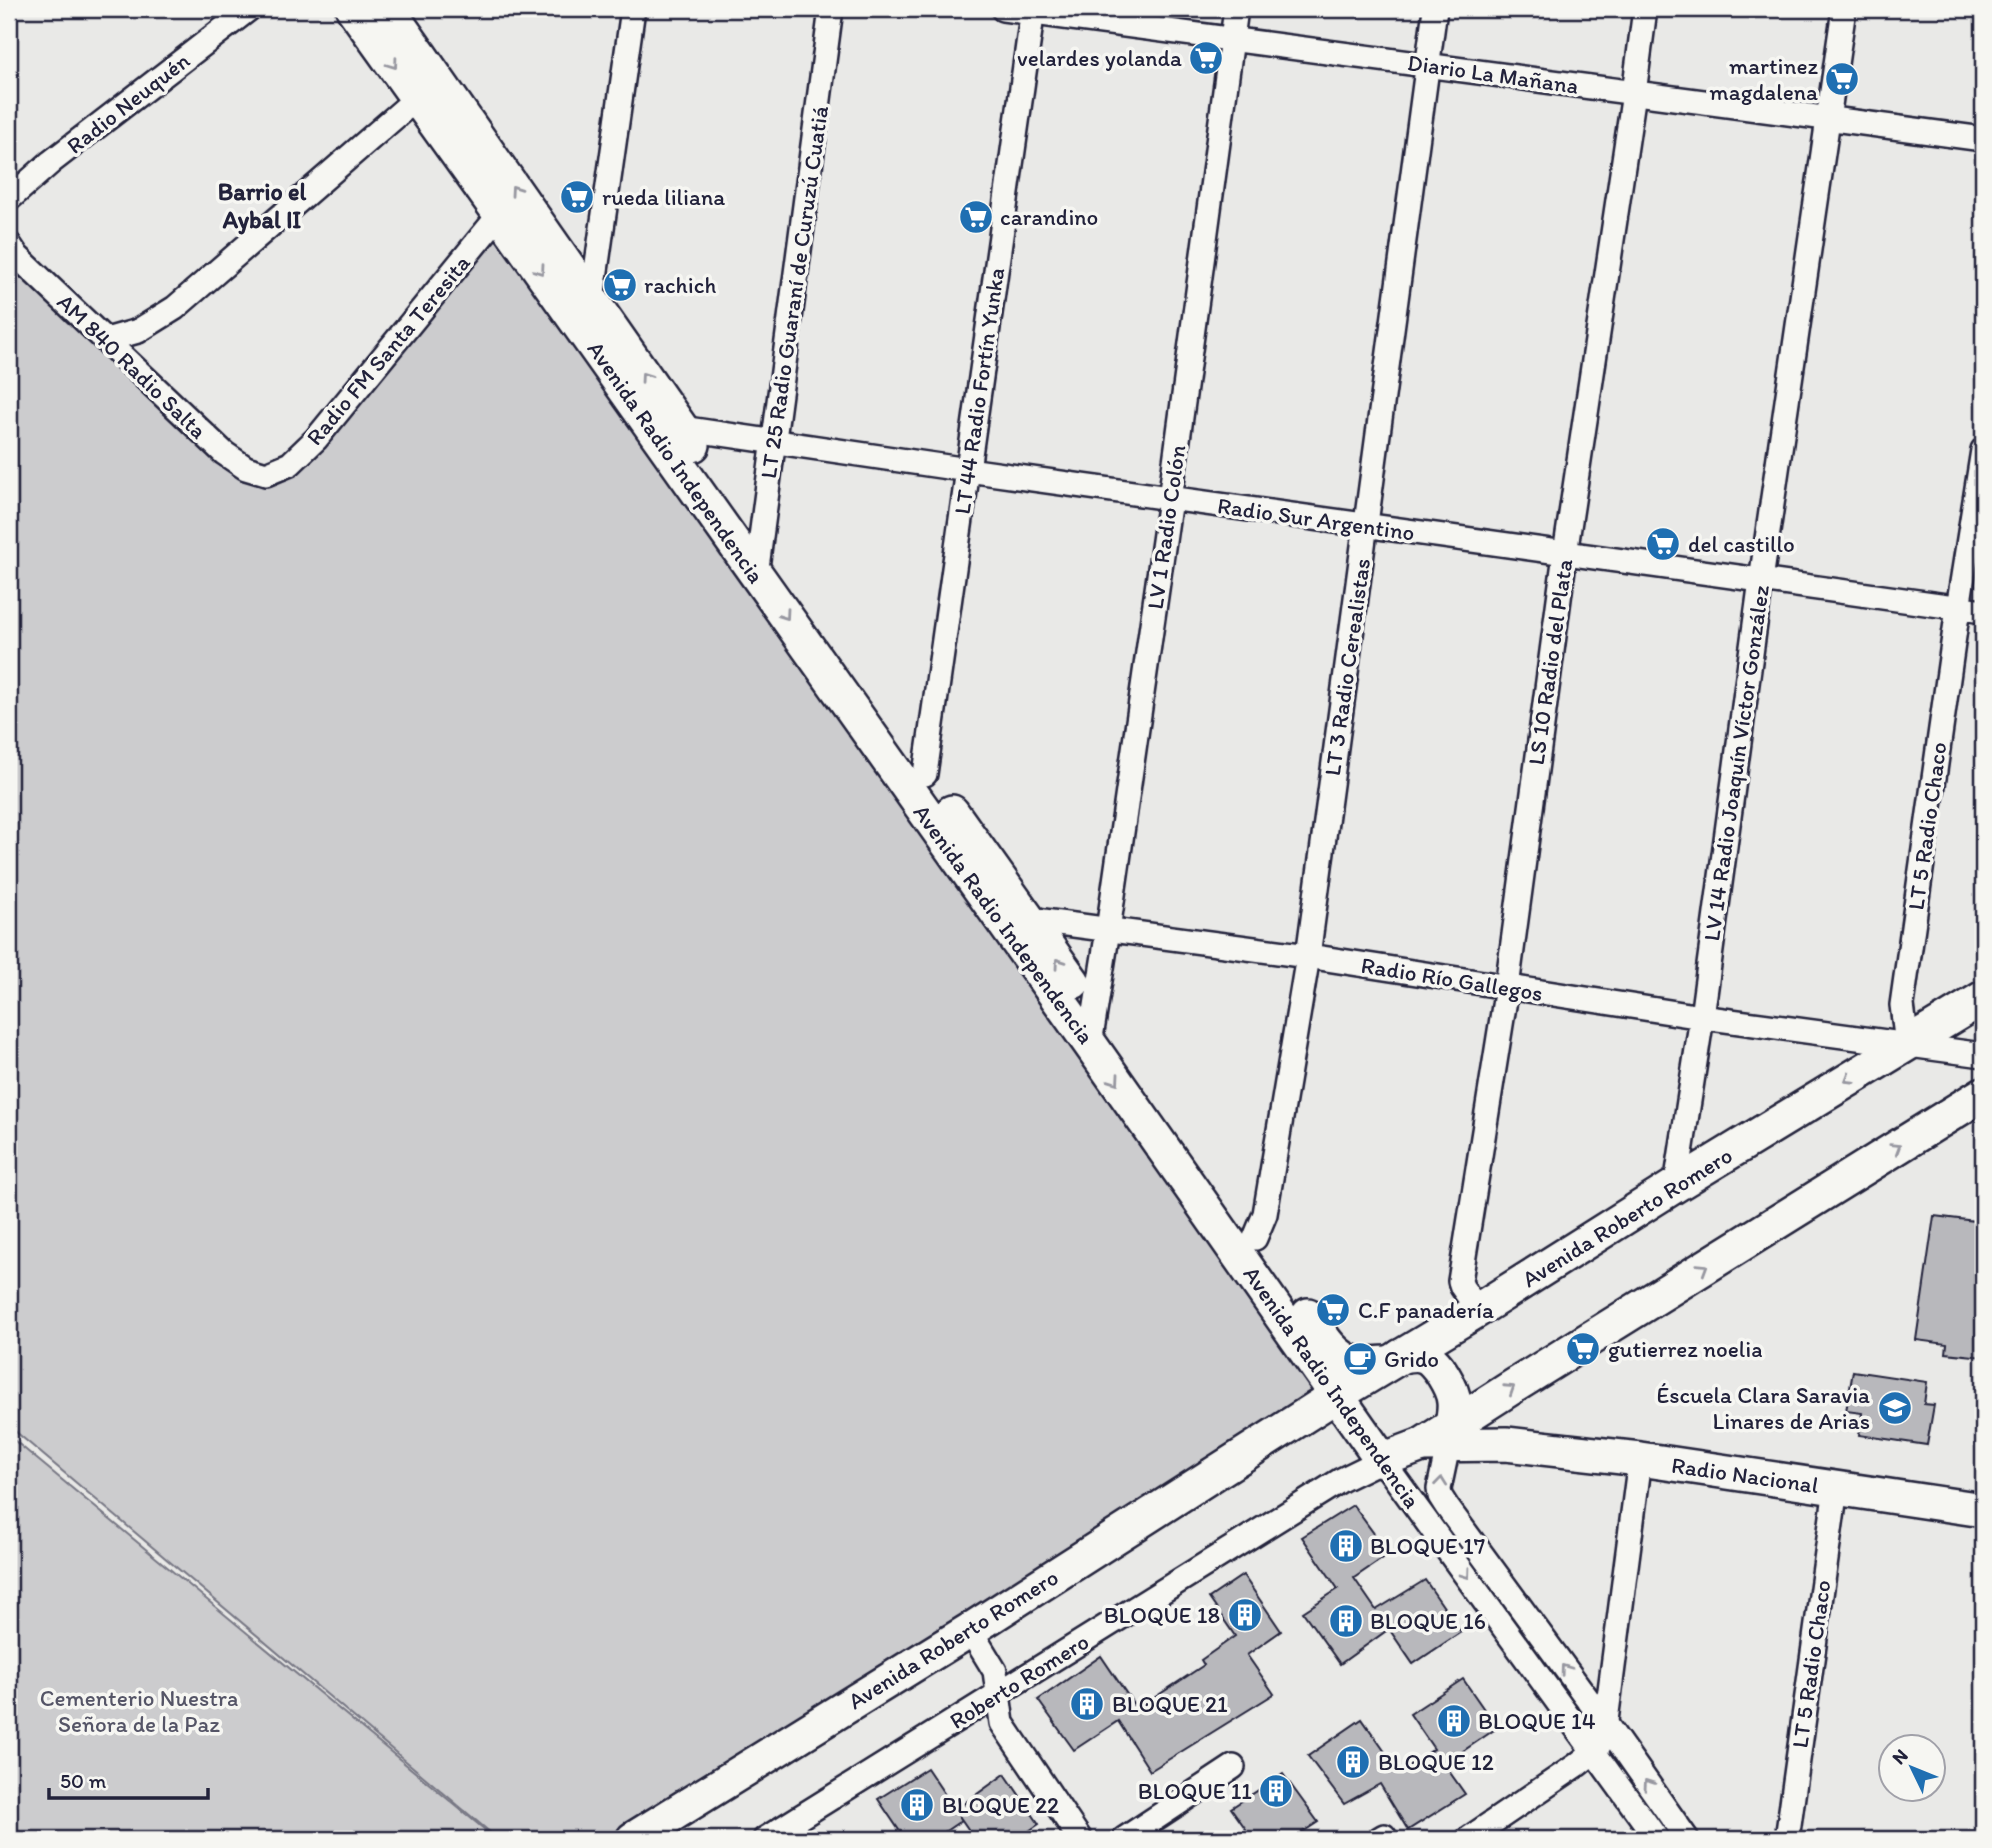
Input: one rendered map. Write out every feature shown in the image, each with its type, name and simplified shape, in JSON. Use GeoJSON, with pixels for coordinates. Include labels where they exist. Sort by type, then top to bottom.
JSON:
{"type":"FeatureCollection","features":[{"type":"Feature","properties":{"kind":"main road","name":"Avenida Radio Independencia"},"geometry":{"type":"LineString","coordinates":[[353,9],[500,214],[665,426],[760,542],[1029,919],[1092,1029],[1382,1460]]}},
{"type":"Feature","properties":{"kind":"main road","name":"Avenida Radio Independencia"},"geometry":{"type":"LineString","coordinates":[[388,9],[592,299],[665,426],[756,575],[997,915],[1092,1029],[1255,1238],[1330,1347],[1352,1363],[1417,1354],[1426,1356],[1435,1363],[1449,1424]]}},
{"type":"Feature","properties":{"kind":"main road","name":"Avenida Roberto Romero"},"geometry":{"type":"LineString","coordinates":[[633,1839],[970,1630],[1337,1395],[1983,998]]}},
{"type":"Feature","properties":{"kind":"main road"},"geometry":{"type":"LineString","coordinates":[[1382,1460],[1449,1424],[1983,1094]]}},
{"type":"Feature","properties":{"kind":"main road","name":"Avenida Roberto Romero"},"geometry":{"type":"LineString","coordinates":[[1271,1437],[1309,1420],[1326,1416],[1348,1419],[1360,1428]]}},
{"type":"Feature","properties":{"kind":"main road","name":"Radio Nacional"},"geometry":{"type":"LineString","coordinates":[[1449,1424],[1506,1444],[1640,1460],[1983,1510]]}},
{"type":"Feature","properties":{"kind":"street","name":"Radio Neuquén"},"geometry":{"type":"LineString","coordinates":[[9,199],[51,162],[249,9]]}},
{"type":"Feature","properties":{"kind":"street"},"geometry":{"type":"LineString","coordinates":[[592,299],[633,9]]}},
{"type":"Feature","properties":{"kind":"street","name":"LT 25 Radio Guaraní de Curuzú Cuatiá"},"geometry":{"type":"LineString","coordinates":[[756,575],[831,9]]}},
{"type":"Feature","properties":{"kind":"street","name":"Diario La Mañana"},"geometry":{"type":"LineString","coordinates":[[1003,9],[1983,139]]}},
{"type":"Feature","properties":{"kind":"street","name":"LV 1 Radio Colón"},"geometry":{"type":"LineString","coordinates":[[1092,1029],[1170,499],[1236,9]]}},
{"type":"Feature","properties":{"kind":"street","name":"LT 3 Radio Cerealistas"},"geometry":{"type":"LineString","coordinates":[[1255,1238],[1265,1214],[1308,956],[1435,9]]}},
{"type":"Feature","properties":{"kind":"street","name":"LS 10 Radio del Plata"},"geometry":{"type":"LineString","coordinates":[[1478,1310],[1460,1281],[1507,988],[1565,554],[1645,9]]}},
{"type":"Feature","properties":{"kind":"street","name":"LV 14 Radio Joaquín Víctor González"},"geometry":{"type":"LineString","coordinates":[[1676,1185],[1844,9]]}},
{"type":"Feature","properties":{"kind":"street","name":"LT 44 Radio Fortín Yunka"},"geometry":{"type":"LineString","coordinates":[[925,774],[1033,11]]}},
{"type":"Feature","properties":{"kind":"street"},"geometry":{"type":"LineString","coordinates":[[106,341],[138,331],[175,309],[417,98]]}},
{"type":"Feature","properties":{"kind":"street","name":"Radio FM Santa Teresita"},"geometry":{"type":"LineString","coordinates":[[267,474],[290,464],[316,439],[500,214]]}},
{"type":"Feature","properties":{"kind":"street","name":"AM 840 Radio Salta"},"geometry":{"type":"LineString","coordinates":[[9,244],[17,256],[224,453],[246,468],[267,474]]}},
{"type":"Feature","properties":{"kind":"street","name":"Radio Sur Argentino"},"geometry":{"type":"LineString","coordinates":[[665,426],[1983,611]]}},
{"type":"Feature","properties":{"kind":"street","name":"LT 5 Radio Chaco"},"geometry":{"type":"LineString","coordinates":[[1907,1044],[1902,1005],[1983,450]]}},
{"type":"Feature","properties":{"kind":"street","name":"Radio Río Gallegos"},"geometry":{"type":"LineString","coordinates":[[997,915],[1308,956],[1702,1017],[1983,1055]]}},
{"type":"Feature","properties":{"kind":"street","name":"Avenida Radio Independencia"},"geometry":{"type":"LineString","coordinates":[[1449,1424],[1440,1496],[1687,1839]]}},
{"type":"Feature","properties":{"kind":"street","name":"Avenida Radio Independencia"},"geometry":{"type":"LineString","coordinates":[[1382,1460],[1657,1839]]}},
{"type":"Feature","properties":{"kind":"street","name":"Roberto Romero"},"geometry":{"type":"LineString","coordinates":[[765,1839],[1341,1479],[1382,1460]]}},
{"type":"Feature","properties":{"kind":"street"},"geometry":{"type":"LineString","coordinates":[[1468,1839],[1577,1765],[1594,1751],[1604,1735],[1640,1460]]}},
{"type":"Feature","properties":{"kind":"street","name":"LT 5 Radio Chaco"},"geometry":{"type":"LineString","coordinates":[[1787,1839],[1836,1488]]}},
{"type":"Feature","properties":{"kind":"street"},"geometry":{"type":"LineString","coordinates":[[970,1630],[995,1671],[1002,1723],[1080,1839]]}},
{"type":"Feature","properties":{"kind":"street"},"geometry":{"type":"LineString","coordinates":[[1124,1839],[1233,1767]]}},
{"type":"Feature","properties":{"kind":"street"},"geometry":{"type":"LineString","coordinates":[[1379,1839],[1384,1836],[1385,1839]]}},
{"type":"Feature","properties":{"kind":"green space"},"geometry":{"type":"Polygon","coordinates":[[[500,219],[1325,1392],[619,1839],[498,1839],[9,1426],[9,265],[220,454],[266,478],[500,219]]]}},
{"type":"Feature","properties":{"kind":"green space","name":"Cementerio Nuestra Señora de la Paz"},"geometry":{"type":"Polygon","coordinates":[[[9,1436],[496,1839],[9,1839],[9,1436]]]}},
{"type":"Feature","properties":{"kind":"building"},"geometry":{"type":"Polygon","coordinates":[[[1934,1216],[1983,1222],[1983,1357],[1946,1353],[1947,1344],[1916,1340],[1934,1216]]]}},
{"type":"Feature","properties":{"kind":"building"},"geometry":{"type":"Polygon","coordinates":[[[1853,1371],[1927,1382],[1924,1404],[1934,1405],[1927,1445],[1859,1435],[1862,1413],[1846,1411],[1853,1371]]]}},
{"type":"Feature","properties":{"kind":"building"},"geometry":{"type":"Polygon","coordinates":[[[1353,1505],[1389,1554],[1354,1578],[1376,1610],[1425,1580],[1461,1632],[1413,1664],[1389,1629],[1340,1664],[1303,1612],[1338,1589],[1302,1537],[1353,1505]]]}},
{"type":"Feature","properties":{"kind":"building"},"geometry":{"type":"Polygon","coordinates":[[[1243,1575],[1281,1631],[1247,1655],[1274,1694],[1150,1771],[1118,1721],[1074,1750],[1038,1700],[1101,1656],[1137,1709],[1204,1665],[1201,1660],[1235,1636],[1209,1598],[1243,1575]]]}},
{"type":"Feature","properties":{"kind":"building"},"geometry":{"type":"Polygon","coordinates":[[[1463,1679],[1497,1728],[1444,1764],[1465,1794],[1408,1830],[1380,1784],[1344,1804],[1308,1756],[1362,1719],[1399,1772],[1434,1749],[1410,1714],[1463,1679]]]}},
{"type":"Feature","properties":{"kind":"building","name":"BLOQUE 22"},"geometry":{"type":"Polygon","coordinates":[[[927,1768],[962,1820],[934,1839],[905,1839],[878,1799],[927,1768]]]}},
{"type":"Feature","properties":{"kind":"building"},"geometry":{"type":"Polygon","coordinates":[[[1005,1774],[1039,1824],[1017,1839],[975,1839],[955,1810],[1005,1774]]]}},
{"type":"Feature","properties":{"kind":"building","name":"BLOQUE 11"},"geometry":{"type":"Polygon","coordinates":[[[1283,1774],[1318,1822],[1292,1839],[1253,1839],[1231,1808],[1283,1774]]]}},
{"type":"Feature","properties":{"kind":"place","name":"velardes yolanda"},"geometry":{"type":"Point","coordinates":[1206,58]}},
{"type":"Feature","properties":{"kind":"place","name":"martinez magdalena"},"geometry":{"type":"Point","coordinates":[1842,79]}},
{"type":"Feature","properties":{"kind":"place","name":"rueda liliana"},"geometry":{"type":"Point","coordinates":[577,197]}},
{"type":"Feature","properties":{"kind":"place","name":"carandino"},"geometry":{"type":"Point","coordinates":[976,217]}},
{"type":"Feature","properties":{"kind":"place","name":"rachich"},"geometry":{"type":"Point","coordinates":[620,285]}},
{"type":"Feature","properties":{"kind":"place","name":"del castillo"},"geometry":{"type":"Point","coordinates":[1663,544]}},
{"type":"Feature","properties":{"kind":"place","name":"C.F panadería"},"geometry":{"type":"Point","coordinates":[1333,1310]}},
{"type":"Feature","properties":{"kind":"place","name":"gutierrez noelia"},"geometry":{"type":"Point","coordinates":[1583,1349]}},
{"type":"Feature","properties":{"kind":"place","name":"Grido"},"geometry":{"type":"Point","coordinates":[1360,1359]}},
{"type":"Feature","properties":{"kind":"place","name":"Éscuela Clara Saravia Linares de Arias"},"geometry":{"type":"Point","coordinates":[1895,1408]}},
{"type":"Feature","properties":{"kind":"place","name":"BLOQUE 17"},"geometry":{"type":"Point","coordinates":[1346,1546]}},
{"type":"Feature","properties":{"kind":"place","name":"BLOQUE 18"},"geometry":{"type":"Point","coordinates":[1245,1615]}},
{"type":"Feature","properties":{"kind":"place","name":"BLOQUE 16"},"geometry":{"type":"Point","coordinates":[1346,1621]}},
{"type":"Feature","properties":{"kind":"place","name":"BLOQUE 21"},"geometry":{"type":"Point","coordinates":[1087,1704]}},
{"type":"Feature","properties":{"kind":"place","name":"BLOQUE 14"},"geometry":{"type":"Point","coordinates":[1454,1721]}},
{"type":"Feature","properties":{"kind":"place","name":"BLOQUE 12"},"geometry":{"type":"Point","coordinates":[1353,1762]}},
{"type":"Feature","properties":{"kind":"place","name":"BLOQUE 11"},"geometry":{"type":"Point","coordinates":[1276,1791]}},
{"type":"Feature","properties":{"kind":"place","name":"BLOQUE 22"},"geometry":{"type":"Point","coordinates":[917,1805]}},
{"type":"Feature","properties":{"kind":"district","name":"Barrio el Aybal II"},"geometry":{"type":"Point","coordinates":[262,206]}}]}
